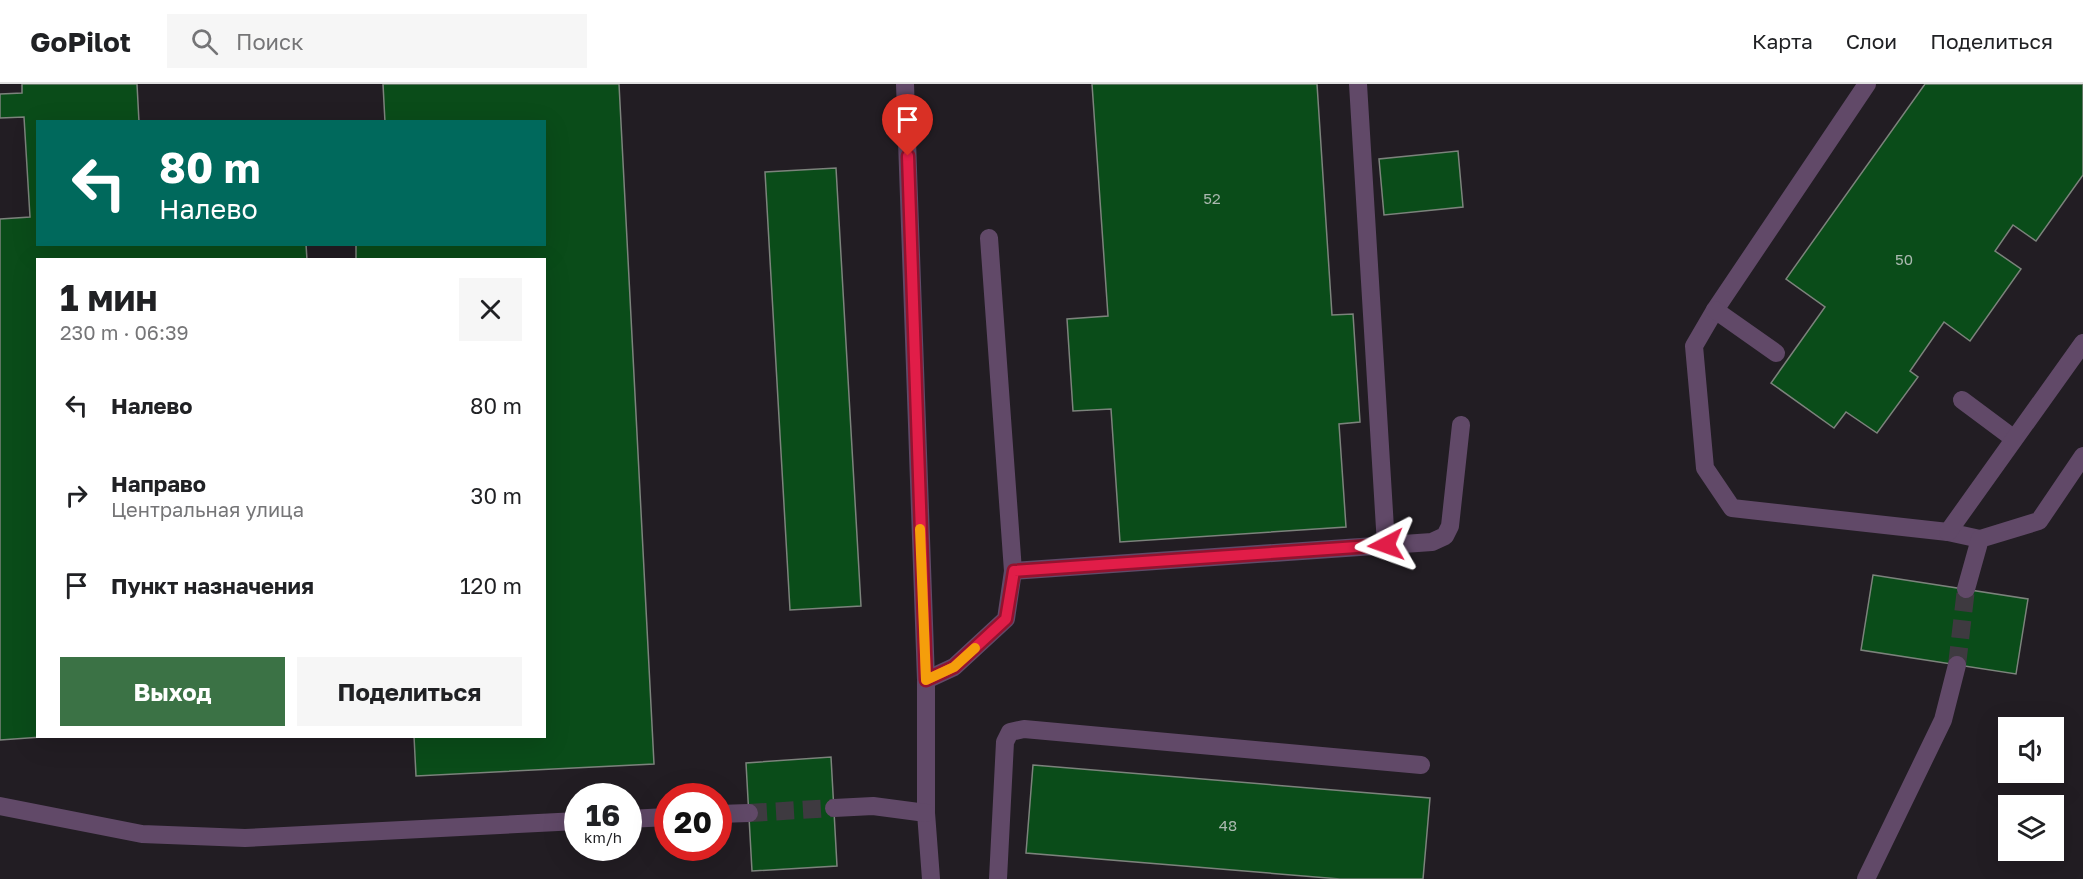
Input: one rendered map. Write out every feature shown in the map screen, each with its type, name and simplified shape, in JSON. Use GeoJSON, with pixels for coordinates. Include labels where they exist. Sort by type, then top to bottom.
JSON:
{"type":"FeatureCollection","features":[{"type":"Feature","properties":{"kind":"street"},"geometry":{"type":"LineString","coordinates":[[905,84],[926,680],[926,813],[931,879]]}},
{"type":"Feature","properties":{"kind":"street"},"geometry":{"type":"LineString","coordinates":[[1358,84],[1386,545]]}},
{"type":"Feature","properties":{"kind":"street"},"geometry":{"type":"LineString","coordinates":[[1859,87],[1694,346],[1705,468],[1732,508],[1948,532],[1980,539],[2039,521],[2083,456]]}},
{"type":"Feature","properties":{"kind":"street"},"geometry":{"type":"LineString","coordinates":[[926,680],[954,667],[1006,619],[1014,571],[989,238]]}},
{"type":"Feature","properties":{"kind":"street"},"geometry":{"type":"LineString","coordinates":[[1715,310],[1776,353]]}},
{"type":"Feature","properties":{"kind":"street"},"geometry":{"type":"LineString","coordinates":[[1948,532],[2083,343]]}},
{"type":"Feature","properties":{"kind":"street"},"geometry":{"type":"LineString","coordinates":[[1962,400],[2013,438]]}},
{"type":"Feature","properties":{"kind":"street"},"geometry":{"type":"LineString","coordinates":[[1014,571],[1432,542],[1444,536],[1450,526],[1461,425]]}},
{"type":"Feature","properties":{"kind":"street"},"geometry":{"type":"LineString","coordinates":[[1966,589],[1980,539]]}},
{"type":"Feature","properties":{"kind":"street"},"geometry":{"type":"LineString","coordinates":[[1866,879],[1943,720],[1957,665]]}},
{"type":"Feature","properties":{"kind":"street"},"geometry":{"type":"LineString","coordinates":[[998,879],[1005,742],[1010,732],[1024,729],[1421,765]]}},
{"type":"Feature","properties":{"kind":"street"},"geometry":{"type":"LineString","coordinates":[[0,806],[142,834],[245,838],[564,822]]}},
{"type":"Feature","properties":{"kind":"street"},"geometry":{"type":"LineString","coordinates":[[834,808],[873,806],[926,813]]}},
{"type":"Feature","properties":{"kind":"street"},"geometry":{"type":"LineString","coordinates":[[732,814],[749,813]]}},
{"type":"Feature","properties":{"kind":"building"},"geometry":{"type":"Polygon","coordinates":[[[22,84],[137,84],[139,120],[36,120],[36,246],[306,246],[307,258],[36,258],[36,737],[0,740],[0,219],[30,217],[24,117],[0,118],[0,94],[22,93],[22,84]]]}},
{"type":"Feature","properties":{"kind":"building"},"geometry":{"type":"Polygon","coordinates":[[[383,84],[619,84],[654,764],[416,776],[414,738],[546,738],[546,258],[356,258],[356,246],[546,246],[546,120],[385,120],[383,84]]]}},
{"type":"Feature","properties":{"kind":"building"},"geometry":{"type":"Polygon","coordinates":[[[1092,84],[1317,84],[1332,315],[1353,314],[1360,422],[1339,424],[1346,527],[1120,542],[1111,409],[1073,411],[1067,319],[1108,316],[1092,84]]]}},
{"type":"Feature","properties":{"kind":"building"},"geometry":{"type":"Polygon","coordinates":[[[1925,84],[2083,84],[2083,175],[2036,241],[2013,225],[1995,251],[2021,269],[1970,341],[1944,322],[1910,371],[1918,377],[1877,433],[1846,412],[1834,428],[1771,383],[1825,307],[1786,279],[1925,84]]]}},
{"type":"Feature","properties":{"kind":"building"},"geometry":{"type":"Polygon","coordinates":[[[1458,151],[1463,207],[1384,215],[1379,159],[1458,151]]]}},
{"type":"Feature","properties":{"kind":"building"},"geometry":{"type":"Polygon","coordinates":[[[836,168],[861,606],[790,610],[765,172],[836,168]]]}},
{"type":"Feature","properties":{"kind":"building"},"geometry":{"type":"Polygon","coordinates":[[[1873,575],[2028,599],[2016,674],[1861,650],[1873,575]]]}},
{"type":"Feature","properties":{"kind":"building"},"geometry":{"type":"Polygon","coordinates":[[[831,757],[837,866],[752,871],[746,763],[831,757]]]}},
{"type":"Feature","properties":{"kind":"building"},"geometry":{"type":"Polygon","coordinates":[[[1033,765],[1430,798],[1423,879],[1340,879],[1026,853],[1033,765]]]}},
{"type":"Feature","properties":{"kind":"tunnel"},"geometry":{"type":"LineString","coordinates":[[1957,665],[1966,589]]}},
{"type":"Feature","properties":{"kind":"tunnel"},"geometry":{"type":"LineString","coordinates":[[749,813],[834,808]]}},
{"type":"Feature","properties":{"kind":"slow traffic"},"geometry":{"type":"LineString","coordinates":[[920,529],[926,680],[954,667],[975,648]]}},
{"type":"Feature","properties":{"kind":"route"},"geometry":{"type":"LineString","coordinates":[[908,156],[926,680],[954,667],[1006,619],[1014,571],[1386,545]]}}]}
